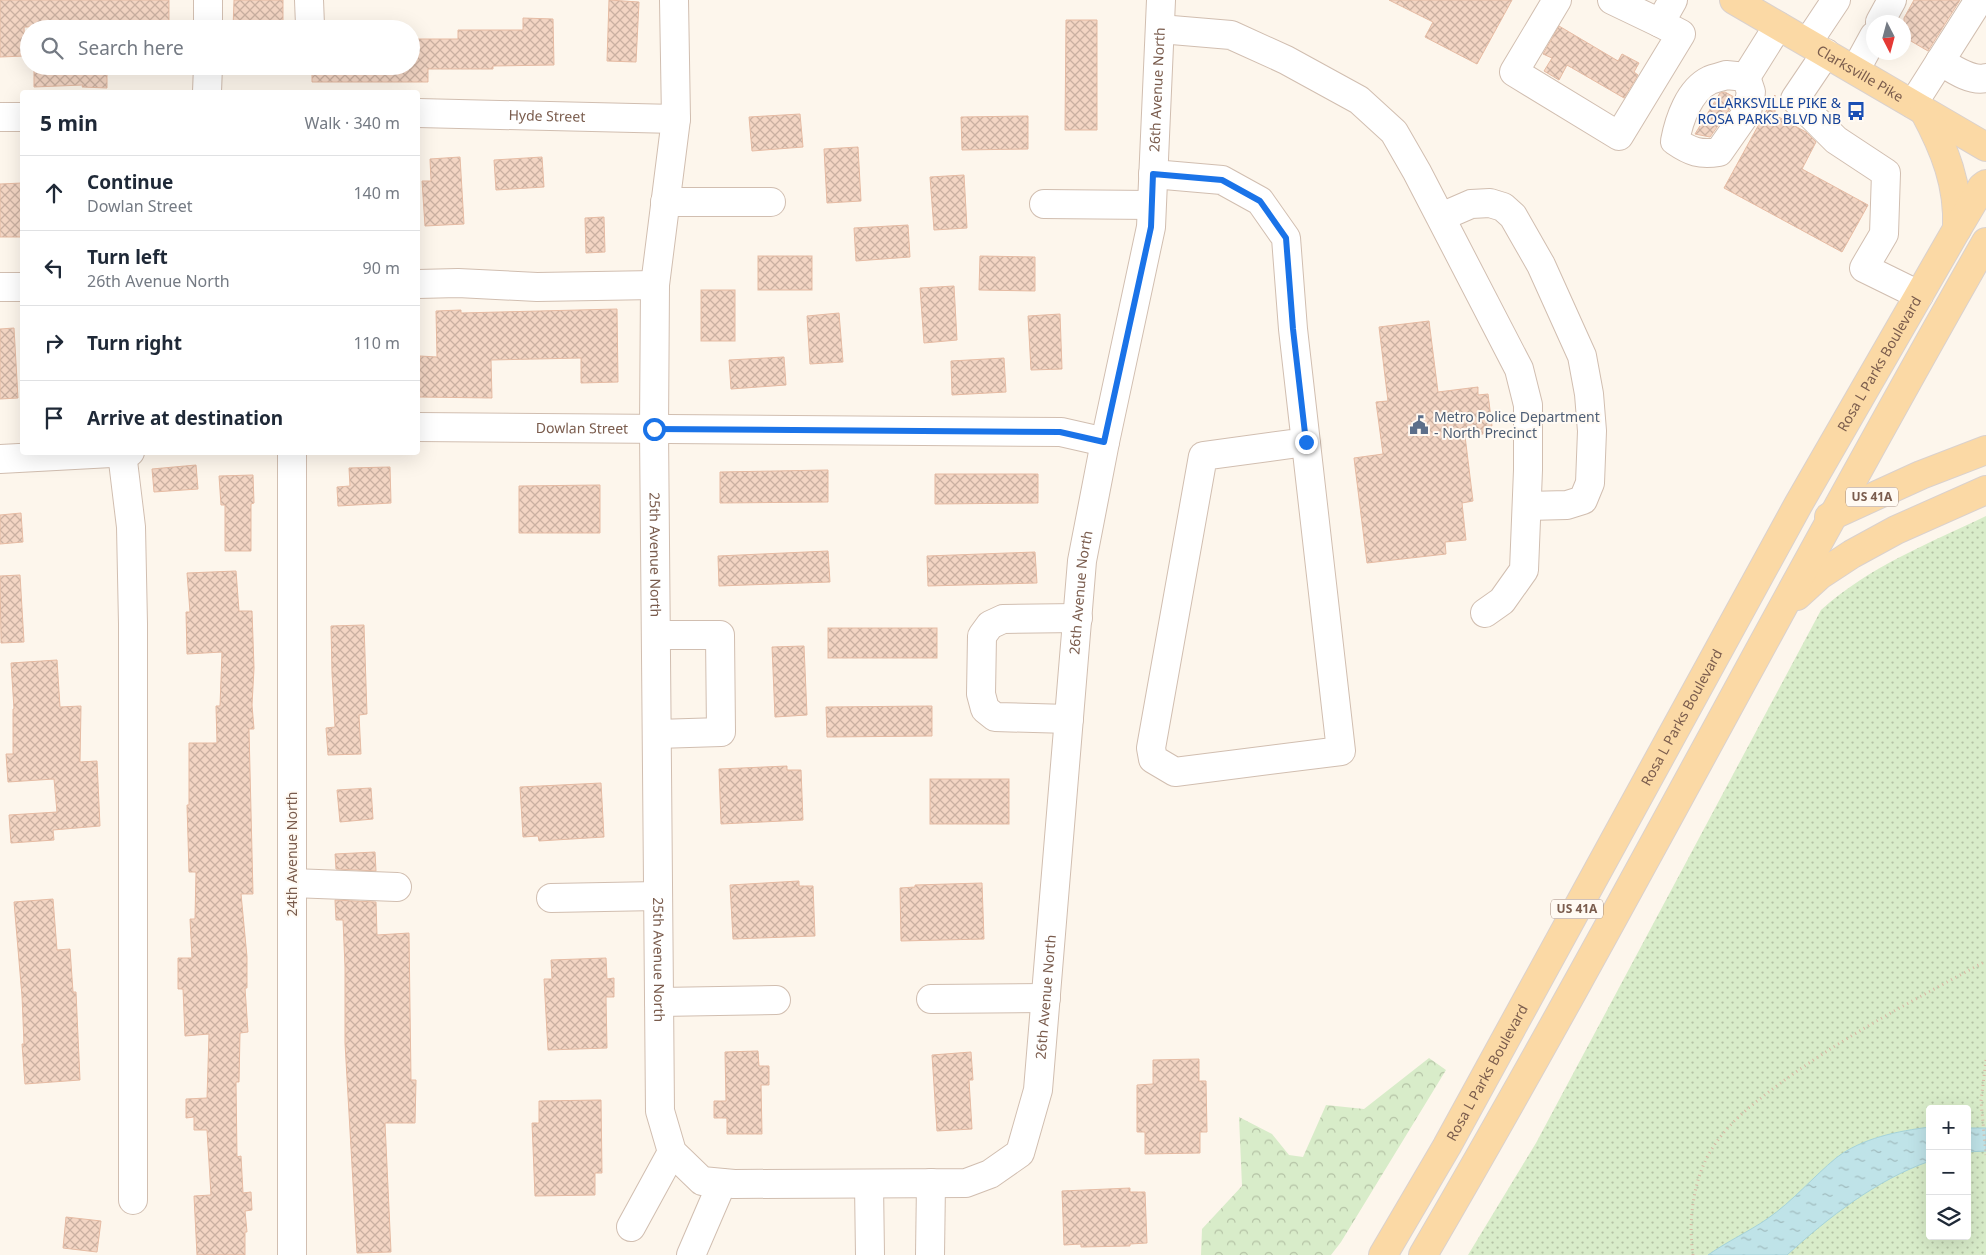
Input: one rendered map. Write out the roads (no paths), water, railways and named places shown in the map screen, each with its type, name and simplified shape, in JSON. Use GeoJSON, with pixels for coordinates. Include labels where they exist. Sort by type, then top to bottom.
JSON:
{"type":"FeatureCollection","features":[{"type":"Feature","properties":{"kind":"main road","name":"Clarksville Pike"},"geometry":{"type":"LineString","coordinates":[[1734,0],[1986,147]]}},
{"type":"Feature","properties":{"kind":"main road"},"geometry":{"type":"LineString","coordinates":[[1918,107],[1941,142],[1956,192],[1957,230]]}},
{"type":"Feature","properties":{"kind":"main road","name":"Rosa L Parks Boulevard"},"geometry":{"type":"LineString","coordinates":[[1383,1255],[1447,1146],[1798,505],[1982,187],[1986,184]]}},
{"type":"Feature","properties":{"kind":"main road"},"geometry":{"type":"LineString","coordinates":[[1782,611],[1832,515],[1986,242]]}},
{"type":"Feature","properties":{"kind":"main road","name":"US 41A"},"geometry":{"type":"LineString","coordinates":[[1767,562],[1811,526],[1832,515],[1921,475],[1986,450]]}},
{"type":"Feature","properties":{"kind":"main road","name":"US 41A"},"geometry":{"type":"LineString","coordinates":[[1423,1255],[1782,611],[1820,574],[1852,554],[1896,530],[1986,490]]}},
{"type":"Feature","properties":{"kind":"street"},"geometry":{"type":"LineString","coordinates":[[208,0],[208,20]]}},
{"type":"Feature","properties":{"kind":"street","name":"25th Avenue North"},"geometry":{"type":"LineString","coordinates":[[672,1152],[660,1111],[654,429],[655,285],[676,120],[674,0]]}},
{"type":"Feature","properties":{"kind":"street","name":"26th Avenue North"},"geometry":{"type":"LineString","coordinates":[[672,1152],[702,1181],[722,1183],[869,1184],[966,1183],[990,1174],[1020,1153],[1038,1090],[1082,561],[1104,442],[1151,227],[1161,0]]}},
{"type":"Feature","properties":{"kind":"street"},"geometry":{"type":"LineString","coordinates":[[1557,0],[1514,72],[1619,136],[1681,34],[1666,11],[1612,0]]}},
{"type":"Feature","properties":{"kind":"street"},"geometry":{"type":"LineString","coordinates":[[1836,0],[1795,99],[1836,140],[1886,173],[1884,234],[1864,268],[1919,295]]}},
{"type":"Feature","properties":{"kind":"street"},"geometry":{"type":"LineString","coordinates":[[1918,107],[1940,61],[1979,0]]}},
{"type":"Feature","properties":{"kind":"street"},"geometry":{"type":"LineString","coordinates":[[1746,77],[1778,26]]}},
{"type":"Feature","properties":{"kind":"street"},"geometry":{"type":"LineString","coordinates":[[1160,29],[1231,35],[1286,60],[1359,100],[1394,132],[1417,172],[1519,369],[1528,405],[1524,570],[1502,601],[1485,613]]}},
{"type":"Feature","properties":{"kind":"street"},"geometry":{"type":"LineString","coordinates":[[1856,70],[1866,50]]}},
{"type":"Feature","properties":{"kind":"street"},"geometry":{"type":"LineString","coordinates":[[1940,61],[1967,77],[1984,80],[1986,78]]}},
{"type":"Feature","properties":{"kind":"street"},"geometry":{"type":"LineString","coordinates":[[207,90],[208,75]]}},
{"type":"Feature","properties":{"kind":"street","name":"Hyde Street"},"geometry":{"type":"LineString","coordinates":[[420,113],[676,120]]}},
{"type":"Feature","properties":{"kind":"street"},"geometry":{"type":"LineString","coordinates":[[0,116],[20,117]]}},
{"type":"Feature","properties":{"kind":"street"},"geometry":{"type":"LineString","coordinates":[[1153,174],[1222,180],[1260,201],[1286,238],[1293,329],[1306,442],[1341,751],[1175,772],[1153,759],[1151,748],[1204,456],[1306,442]]}},
{"type":"Feature","properties":{"kind":"street"},"geometry":{"type":"LineString","coordinates":[[665,202],[771,202]]}},
{"type":"Feature","properties":{"kind":"street"},"geometry":{"type":"LineString","coordinates":[[1441,217],[1471,204],[1490,203],[1503,207],[1513,216],[1541,265],[1582,356],[1589,394],[1592,431],[1590,484],[1583,500],[1568,505],[1527,506]]}},
{"type":"Feature","properties":{"kind":"street"},"geometry":{"type":"LineString","coordinates":[[1044,204],[1151,205]]}},
{"type":"Feature","properties":{"kind":"street"},"geometry":{"type":"LineString","coordinates":[[420,284],[458,283],[537,287],[655,285]]}},
{"type":"Feature","properties":{"kind":"street"},"geometry":{"type":"LineString","coordinates":[[0,287],[20,287]]}},
{"type":"Feature","properties":{"kind":"street","name":"Dowlan Street"},"geometry":{"type":"LineString","coordinates":[[420,427],[1060,432],[1104,442]]}},
{"type":"Feature","properties":{"kind":"street"},"geometry":{"type":"LineString","coordinates":[[0,459],[81,455]]}},
{"type":"Feature","properties":{"kind":"street"},"geometry":{"type":"LineString","coordinates":[[122,455],[131,527],[133,624],[134,1200]]}},
{"type":"Feature","properties":{"kind":"street","name":"24th Avenue North"},"geometry":{"type":"LineString","coordinates":[[292,455],[292,1255]]}},
{"type":"Feature","properties":{"kind":"street"},"geometry":{"type":"LineString","coordinates":[[1069,718],[995,717],[984,709],[981,694],[982,636],[990,626],[1003,620],[1078,618]]}},
{"type":"Feature","properties":{"kind":"street"},"geometry":{"type":"LineString","coordinates":[[656,635],[720,635],[721,713],[721,732],[657,734]]}},
{"type":"Feature","properties":{"kind":"street"},"geometry":{"type":"LineString","coordinates":[[292,883],[396,887]]}},
{"type":"Feature","properties":{"kind":"street"},"geometry":{"type":"LineString","coordinates":[[551,898],[658,896]]}},
{"type":"Feature","properties":{"kind":"street"},"geometry":{"type":"LineString","coordinates":[[931,999],[1046,998]]}},
{"type":"Feature","properties":{"kind":"street"},"geometry":{"type":"LineString","coordinates":[[659,1002],[776,1000]]}},
{"type":"Feature","properties":{"kind":"street"},"geometry":{"type":"LineString","coordinates":[[631,1227],[672,1152]]}},
{"type":"Feature","properties":{"kind":"street"},"geometry":{"type":"LineString","coordinates":[[691,1255],[722,1183]]}},
{"type":"Feature","properties":{"kind":"street"},"geometry":{"type":"LineString","coordinates":[[930,1255],[931,1183]]}},
{"type":"Feature","properties":{"kind":"street"},"geometry":{"type":"LineString","coordinates":[[869,1184],[870,1255]]}},
{"type":"Feature","properties":{"kind":"water"},"geometry":{"type":"Polygon","coordinates":[[[1926,1128],[1926,1163],[1891,1178],[1872,1189],[1819,1227],[1787,1255],[1708,1255],[1760,1224],[1776,1212],[1827,1165],[1846,1151],[1869,1140],[1926,1128]]]}},
{"type":"Feature","properties":{"kind":"water"},"geometry":{"type":"Polygon","coordinates":[[[1971,1128],[1986,1128],[1986,1151],[1971,1152],[1971,1128]]]}},
{"type":"Feature","properties":{"kind":"place","name":"CLARKSVILLE PIKE & ROSA PARKS BLVD NB"},"geometry":{"type":"Point","coordinates":[1856,111]}},
{"type":"Feature","properties":{"kind":"place","name":"Metro Police Department - North Precinct"},"geometry":{"type":"Point","coordinates":[1419,425]}}]}
